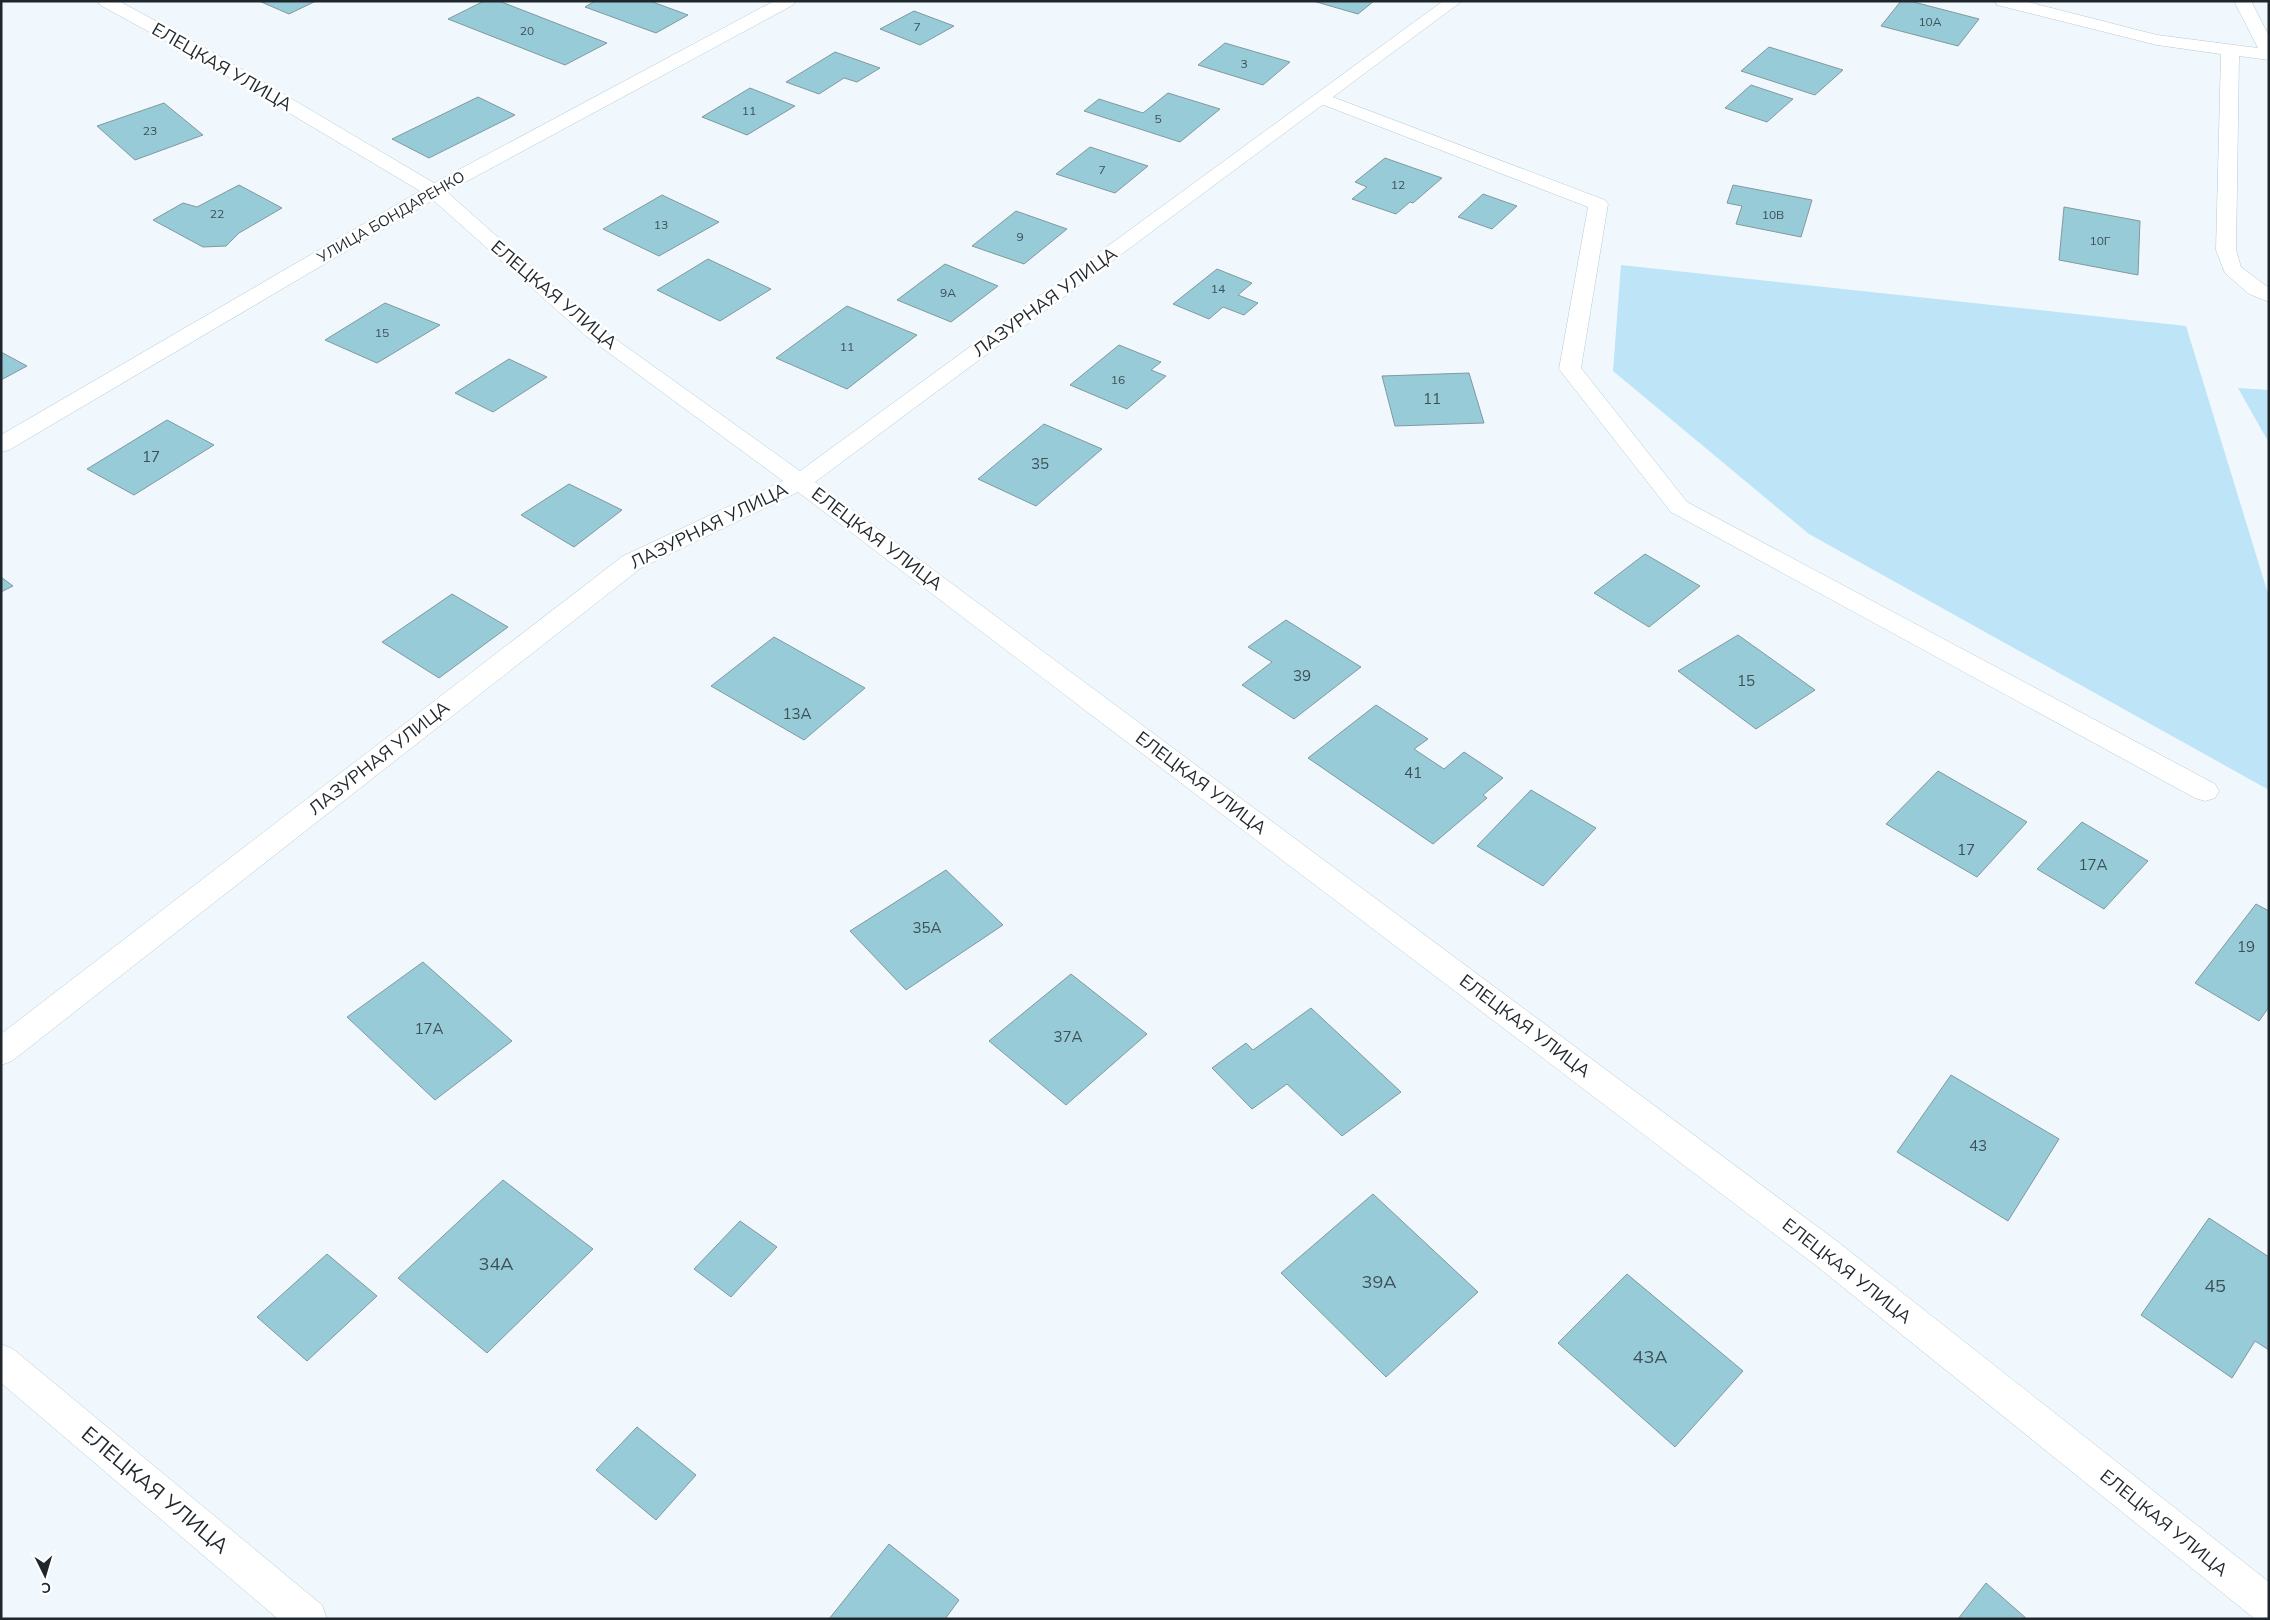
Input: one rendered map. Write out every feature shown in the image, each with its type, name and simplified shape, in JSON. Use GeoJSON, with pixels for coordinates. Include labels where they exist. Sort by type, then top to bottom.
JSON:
{"type":"FeatureCollection","features":[{"type":"Feature","properties":{"kind":"street","name":"ЕЛЕЦКАЯ УЛИЦА"},"geometry":{"type":"LineString","coordinates":[[106,1],[203,54],[434,191],[593,332],[800,482],[1826,1253],[2269,1606]]}},
{"type":"Feature","properties":{"kind":"street","name":"УЛИЦА БОНДАРЕНКО"},"geometry":{"type":"LineString","coordinates":[[1,445],[434,191],[787,1]]}},
{"type":"Feature","properties":{"kind":"street","name":"ЛАЗУРНАЯ УЛИЦА"},"geometry":{"type":"LineString","coordinates":[[1,1052],[632,562],[800,482],[1454,1]]}},
{"type":"Feature","properties":{"kind":"street"},"geometry":{"type":"LineString","coordinates":[[2003,1],[2157,40],[2269,54]]}},
{"type":"Feature","properties":{"kind":"street"},"geometry":{"type":"LineString","coordinates":[[2242,1],[2269,54]]}},
{"type":"Feature","properties":{"kind":"street"},"geometry":{"type":"LineString","coordinates":[[2230,50],[2226,250],[2232,269],[2256,290],[2269,296]]}},
{"type":"Feature","properties":{"kind":"street"},"geometry":{"type":"LineString","coordinates":[[1322,98],[1598,204],[1570,369],[1680,507],[2206,791]]}},
{"type":"Feature","properties":{"kind":"street","name":"ЕЛЕЦКАЯ УЛИЦА"},"geometry":{"type":"LineString","coordinates":[[1,1361],[308,1619]]}},
{"type":"Feature","properties":{"kind":"shaded area"},"geometry":{"type":"Polygon","coordinates":[[[1621,265],[2186,326],[2269,597],[2269,790],[1809,534],[1613,371],[1621,265]]]}},
{"type":"Feature","properties":{"kind":"shaded area"},"geometry":{"type":"Polygon","coordinates":[[[2238,388],[2269,390],[2269,443],[2238,388]]]}},
{"type":"Feature","properties":{"kind":"building"},"geometry":{"type":"Polygon","coordinates":[[[259,1],[316,1],[289,14],[259,1]]]}},
{"type":"Feature","properties":{"kind":"building"},"geometry":{"type":"Polygon","coordinates":[[[484,1],[499,1],[607,43],[565,65],[448,19],[484,1]]]}},
{"type":"Feature","properties":{"kind":"building"},"geometry":{"type":"Polygon","coordinates":[[[595,1],[650,1],[688,15],[656,33],[585,7],[595,1]]]}},
{"type":"Feature","properties":{"kind":"building"},"geometry":{"type":"Polygon","coordinates":[[[1313,1],[1374,1],[1358,14],[1313,1]]]}},
{"type":"Feature","properties":{"kind":"building"},"geometry":{"type":"Polygon","coordinates":[[[1901,1],[1910,1],[1979,19],[1958,46],[1881,26],[1901,1]]]}},
{"type":"Feature","properties":{"kind":"building"},"geometry":{"type":"Polygon","coordinates":[[[914,11],[954,26],[920,45],[880,29],[914,11]]]}},
{"type":"Feature","properties":{"kind":"building"},"geometry":{"type":"Polygon","coordinates":[[[1225,43],[1290,62],[1263,85],[1198,65],[1225,43]]]}},
{"type":"Feature","properties":{"kind":"building"},"geometry":{"type":"Polygon","coordinates":[[[1769,47],[1843,70],[1815,95],[1741,71],[1769,47]]]}},
{"type":"Feature","properties":{"kind":"building"},"geometry":{"type":"Polygon","coordinates":[[[835,52],[880,68],[857,82],[844,78],[819,94],[786,82],[835,52]]]}},
{"type":"Feature","properties":{"kind":"building"},"geometry":{"type":"Polygon","coordinates":[[[1751,85],[1793,99],[1767,122],[1725,108],[1751,85]]]}},
{"type":"Feature","properties":{"kind":"building"},"geometry":{"type":"Polygon","coordinates":[[[750,88],[795,106],[747,135],[702,117],[750,88]]]}},
{"type":"Feature","properties":{"kind":"building"},"geometry":{"type":"Polygon","coordinates":[[[1168,93],[1220,109],[1180,142],[1084,111],[1099,99],[1143,113],[1168,93]]]}},
{"type":"Feature","properties":{"kind":"building"},"geometry":{"type":"Polygon","coordinates":[[[478,97],[515,115],[429,158],[392,139],[478,97]]]}},
{"type":"Feature","properties":{"kind":"building"},"geometry":{"type":"Polygon","coordinates":[[[164,103],[203,135],[135,160],[97,126],[164,103]]]}},
{"type":"Feature","properties":{"kind":"building"},"geometry":{"type":"Polygon","coordinates":[[[1090,147],[1148,166],[1115,193],[1056,174],[1090,147]]]}},
{"type":"Feature","properties":{"kind":"building"},"geometry":{"type":"Polygon","coordinates":[[[1385,158],[1442,178],[1413,203],[1410,202],[1396,214],[1352,199],[1367,187],[1355,182],[1385,158]]]}},
{"type":"Feature","properties":{"kind":"building"},"geometry":{"type":"Polygon","coordinates":[[[239,185],[282,208],[239,233],[226,246],[203,247],[153,220],[183,203],[197,207],[239,185]]]}},
{"type":"Feature","properties":{"kind":"building"},"geometry":{"type":"Polygon","coordinates":[[[1733,185],[1812,200],[1801,237],[1736,224],[1742,206],[1727,203],[1733,185]]]}},
{"type":"Feature","properties":{"kind":"building"},"geometry":{"type":"Polygon","coordinates":[[[1483,194],[1517,206],[1492,229],[1458,217],[1483,194]]]}},
{"type":"Feature","properties":{"kind":"building"},"geometry":{"type":"Polygon","coordinates":[[[662,195],[719,222],[659,256],[603,229],[662,195]]]}},
{"type":"Feature","properties":{"kind":"building"},"geometry":{"type":"Polygon","coordinates":[[[2064,207],[2140,221],[2138,275],[2059,260],[2064,207]]]}},
{"type":"Feature","properties":{"kind":"building"},"geometry":{"type":"Polygon","coordinates":[[[1016,211],[1067,229],[1024,264],[972,246],[1016,211]]]}},
{"type":"Feature","properties":{"kind":"building"},"geometry":{"type":"Polygon","coordinates":[[[708,259],[771,289],[720,321],[657,290],[708,259]]]}},
{"type":"Feature","properties":{"kind":"building"},"geometry":{"type":"Polygon","coordinates":[[[945,264],[998,286],[951,322],[897,300],[945,264]]]}},
{"type":"Feature","properties":{"kind":"building"},"geometry":{"type":"Polygon","coordinates":[[[1217,269],[1252,283],[1238,295],[1258,303],[1244,315],[1223,307],[1209,319],[1173,304],[1217,269]]]}},
{"type":"Feature","properties":{"kind":"building"},"geometry":{"type":"Polygon","coordinates":[[[385,303],[440,325],[377,363],[325,340],[385,303]]]}},
{"type":"Feature","properties":{"kind":"building"},"geometry":{"type":"Polygon","coordinates":[[[847,306],[917,335],[847,389],[776,358],[847,306]]]}},
{"type":"Feature","properties":{"kind":"building"},"geometry":{"type":"Polygon","coordinates":[[[1119,345],[1161,362],[1151,370],[1166,376],[1127,409],[1070,385],[1119,345]]]}},
{"type":"Feature","properties":{"kind":"building"},"geometry":{"type":"Polygon","coordinates":[[[1,352],[27,366],[1,380],[1,352]]]}},
{"type":"Feature","properties":{"kind":"building"},"geometry":{"type":"Polygon","coordinates":[[[509,359],[547,377],[493,412],[455,393],[509,359]]]}},
{"type":"Feature","properties":{"kind":"building"},"geometry":{"type":"Polygon","coordinates":[[[1469,373],[1484,423],[1395,426],[1382,376],[1469,373]]]}},
{"type":"Feature","properties":{"kind":"building"},"geometry":{"type":"Polygon","coordinates":[[[167,420],[214,445],[134,495],[87,469],[167,420]]]}},
{"type":"Feature","properties":{"kind":"building"},"geometry":{"type":"Polygon","coordinates":[[[1044,424],[1102,449],[1036,506],[978,479],[1044,424]]]}},
{"type":"Feature","properties":{"kind":"building"},"geometry":{"type":"Polygon","coordinates":[[[569,484],[622,510],[574,547],[521,515],[569,484]]]}},
{"type":"Feature","properties":{"kind":"building"},"geometry":{"type":"Polygon","coordinates":[[[1645,554],[1700,586],[1649,627],[1594,593],[1645,554]]]}},
{"type":"Feature","properties":{"kind":"building"},"geometry":{"type":"Polygon","coordinates":[[[1,577],[13,586],[1,592],[1,577]]]}},
{"type":"Feature","properties":{"kind":"building"},"geometry":{"type":"Polygon","coordinates":[[[452,594],[508,627],[439,678],[382,642],[452,594]]]}},
{"type":"Feature","properties":{"kind":"building"},"geometry":{"type":"Polygon","coordinates":[[[1286,620],[1361,667],[1294,719],[1242,685],[1272,662],[1248,647],[1286,620]]]}},
{"type":"Feature","properties":{"kind":"building"},"geometry":{"type":"Polygon","coordinates":[[[1738,635],[1815,690],[1756,729],[1678,671],[1738,635]]]}},
{"type":"Feature","properties":{"kind":"building"},"geometry":{"type":"Polygon","coordinates":[[[774,637],[865,688],[804,740],[711,686],[774,637]]]}},
{"type":"Feature","properties":{"kind":"building"},"geometry":{"type":"Polygon","coordinates":[[[1376,705],[1428,739],[1414,749],[1444,769],[1464,752],[1503,778],[1483,795],[1487,798],[1433,844],[1308,758],[1376,705]]]}},
{"type":"Feature","properties":{"kind":"building"},"geometry":{"type":"Polygon","coordinates":[[[1938,771],[2027,822],[1977,877],[1886,824],[1938,771]]]}},
{"type":"Feature","properties":{"kind":"building"},"geometry":{"type":"Polygon","coordinates":[[[1531,790],[1596,828],[1543,886],[1477,846],[1531,790]]]}},
{"type":"Feature","properties":{"kind":"building"},"geometry":{"type":"Polygon","coordinates":[[[2082,822],[2148,861],[2104,909],[2037,869],[2082,822]]]}},
{"type":"Feature","properties":{"kind":"building"},"geometry":{"type":"Polygon","coordinates":[[[946,870],[1003,925],[906,990],[850,931],[946,870]]]}},
{"type":"Feature","properties":{"kind":"building"},"geometry":{"type":"Polygon","coordinates":[[[2256,904],[2269,911],[2269,1007],[2259,1021],[2195,983],[2256,904]]]}},
{"type":"Feature","properties":{"kind":"building"},"geometry":{"type":"Polygon","coordinates":[[[423,962],[512,1041],[435,1100],[347,1017],[423,962]]]}},
{"type":"Feature","properties":{"kind":"building"},"geometry":{"type":"Polygon","coordinates":[[[1071,974],[1147,1034],[1066,1105],[989,1041],[1071,974]]]}},
{"type":"Feature","properties":{"kind":"building"},"geometry":{"type":"Polygon","coordinates":[[[1311,1008],[1401,1092],[1342,1136],[1287,1084],[1252,1109],[1212,1068],[1246,1043],[1253,1050],[1311,1008]]]}},
{"type":"Feature","properties":{"kind":"building"},"geometry":{"type":"Polygon","coordinates":[[[1951,1075],[2059,1139],[2008,1221],[1897,1152],[1951,1075]]]}},
{"type":"Feature","properties":{"kind":"building"},"geometry":{"type":"Polygon","coordinates":[[[503,1180],[593,1249],[487,1353],[398,1278],[503,1180]]]}},
{"type":"Feature","properties":{"kind":"building"},"geometry":{"type":"Polygon","coordinates":[[[1373,1194],[1478,1292],[1386,1377],[1281,1273],[1373,1194]]]}},
{"type":"Feature","properties":{"kind":"building"},"geometry":{"type":"Polygon","coordinates":[[[2209,1218],[2269,1257],[2269,1350],[2255,1341],[2232,1378],[2141,1315],[2209,1218]]]}},
{"type":"Feature","properties":{"kind":"building"},"geometry":{"type":"Polygon","coordinates":[[[740,1221],[777,1247],[731,1297],[694,1269],[740,1221]]]}},
{"type":"Feature","properties":{"kind":"building"},"geometry":{"type":"Polygon","coordinates":[[[327,1254],[377,1296],[307,1361],[257,1317],[327,1254]]]}},
{"type":"Feature","properties":{"kind":"building"},"geometry":{"type":"Polygon","coordinates":[[[1627,1274],[1743,1371],[1675,1447],[1558,1343],[1627,1274]]]}},
{"type":"Feature","properties":{"kind":"building"},"geometry":{"type":"Polygon","coordinates":[[[637,1427],[696,1475],[656,1520],[596,1470],[637,1427]]]}},
{"type":"Feature","properties":{"kind":"building"},"geometry":{"type":"Polygon","coordinates":[[[889,1544],[959,1600],[945,1619],[829,1619],[889,1544]]]}},
{"type":"Feature","properties":{"kind":"building"},"geometry":{"type":"Polygon","coordinates":[[[1986,1583],[2027,1619],[1958,1619],[1986,1583]]]}}]}
